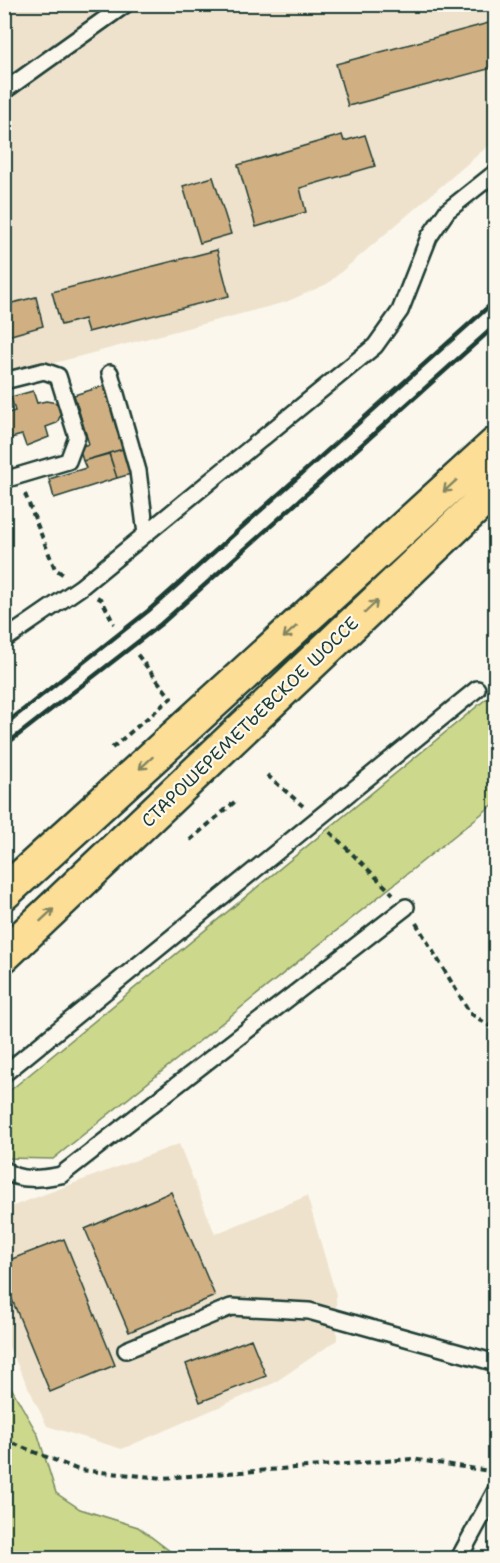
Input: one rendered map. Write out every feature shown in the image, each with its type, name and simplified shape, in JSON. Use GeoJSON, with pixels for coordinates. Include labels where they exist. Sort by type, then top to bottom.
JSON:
{"type":"FeatureCollection","features":[{"type":"Feature","properties":{"kind":"main road","name":"СТАРОШЕРЕМЕТЬЕВСКОЕ ШОССЕ"},"geometry":{"type":"LineString","coordinates":[[4,893],[495,444]]}},
{"type":"Feature","properties":{"kind":"main road","name":"СТАРОШЕРЕМЕТЬЕВСКОЕ ШОССЕ"},"geometry":{"type":"LineString","coordinates":[[4,955],[495,488]]}},
{"type":"Feature","properties":{"kind":"lane"},"geometry":{"type":"LineString","coordinates":[[4,91],[126,4]]}},
{"type":"Feature","properties":{"kind":"lane"},"geometry":{"type":"LineString","coordinates":[[4,640],[81,587],[375,346],[400,311],[429,237],[447,212],[495,172]]}},
{"type":"Feature","properties":{"kind":"lane"},"geometry":{"type":"LineString","coordinates":[[4,381],[44,371],[58,376],[77,437],[68,461],[4,480]]}},
{"type":"Feature","properties":{"kind":"lane"},"geometry":{"type":"LineString","coordinates":[[110,373],[138,471],[146,534]]}},
{"type":"Feature","properties":{"kind":"lane"},"geometry":{"type":"LineString","coordinates":[[4,1074],[477,689]]}},
{"type":"Feature","properties":{"kind":"lane"},"geometry":{"type":"LineString","coordinates":[[4,1169],[8,1173],[37,1179],[61,1175],[406,907]]}},
{"type":"Feature","properties":{"kind":"lane"},"geometry":{"type":"LineString","coordinates":[[126,1350],[231,1307],[309,1311],[495,1363]]}},
{"type":"Feature","properties":{"kind":"lane"},"geometry":{"type":"LineString","coordinates":[[459,1558],[495,1491]]}},
{"type":"Feature","properties":{"kind":"path"},"geometry":{"type":"LineString","coordinates":[[20,475],[28,505],[55,569],[102,600],[114,624]]}},
{"type":"Feature","properties":{"kind":"path"},"geometry":{"type":"LineString","coordinates":[[112,748],[171,698],[136,653]]}},
{"type":"Feature","properties":{"kind":"path"},"geometry":{"type":"LineString","coordinates":[[190,840],[237,800]]}},
{"type":"Feature","properties":{"kind":"path"},"geometry":{"type":"LineString","coordinates":[[4,1425],[12,1443],[79,1470],[163,1478],[412,1459],[495,1473]]}},
{"type":"Feature","properties":{"kind":"shaded area"},"geometry":{"type":"Polygon","coordinates":[[[5,5],[495,5],[495,140],[327,284],[286,302],[5,376],[5,5]]]}},
{"type":"Feature","properties":{"kind":"shaded area"},"geometry":{"type":"Polygon","coordinates":[[[179,1144],[215,1234],[307,1196],[336,1295],[337,1340],[274,1383],[122,1449],[47,1426],[5,1339],[5,1209],[179,1144]]]}},
{"type":"Feature","properties":{"kind":"green space"},"geometry":{"type":"Polygon","coordinates":[[[486,699],[495,699],[495,803],[53,1159],[5,1158],[4,1096],[7,1093],[486,699]]]}},
{"type":"Feature","properties":{"kind":"green space"},"geometry":{"type":"Polygon","coordinates":[[[4,1375],[38,1435],[56,1493],[80,1509],[138,1527],[179,1558],[5,1558],[4,1375]]]}},
{"type":"Feature","properties":{"kind":"building"},"geometry":{"type":"Polygon","coordinates":[[[496,21],[496,67],[348,106],[336,64],[496,21]]]}},
{"type":"Feature","properties":{"kind":"building"},"geometry":{"type":"Polygon","coordinates":[[[342,135],[344,141],[365,135],[375,166],[300,188],[306,212],[256,227],[238,165],[342,135]]]}},
{"type":"Feature","properties":{"kind":"building"},"geometry":{"type":"Polygon","coordinates":[[[213,177],[231,234],[200,243],[183,186],[213,177]]]}},
{"type":"Feature","properties":{"kind":"building"},"geometry":{"type":"Polygon","coordinates":[[[217,250],[229,296],[88,332],[84,319],[61,325],[52,292],[217,250]]]}},
{"type":"Feature","properties":{"kind":"building"},"geometry":{"type":"Polygon","coordinates":[[[36,297],[43,326],[4,337],[4,305],[36,297]]]}},
{"type":"Feature","properties":{"kind":"building"},"geometry":{"type":"Polygon","coordinates":[[[104,386],[123,449],[83,461],[79,447],[89,444],[74,395],[104,386]]]}},
{"type":"Feature","properties":{"kind":"building"},"geometry":{"type":"Polygon","coordinates":[[[33,391],[37,403],[46,401],[57,403],[62,412],[57,423],[46,427],[49,437],[26,446],[22,435],[4,440],[4,414],[15,411],[11,397],[33,391]]]}},
{"type":"Feature","properties":{"kind":"building"},"geometry":{"type":"Polygon","coordinates":[[[123,449],[131,474],[117,478],[109,453],[123,449]]]}},
{"type":"Feature","properties":{"kind":"building"},"geometry":{"type":"Polygon","coordinates":[[[109,454],[117,478],[54,498],[49,479],[86,468],[83,461],[109,454]]]}},
{"type":"Feature","properties":{"kind":"building"},"geometry":{"type":"Polygon","coordinates":[[[171,1192],[215,1296],[129,1332],[85,1229],[171,1192]]]}},
{"type":"Feature","properties":{"kind":"building"},"geometry":{"type":"Polygon","coordinates":[[[64,1239],[115,1365],[50,1392],[4,1280],[4,1262],[64,1239]]]}},
{"type":"Feature","properties":{"kind":"building"},"geometry":{"type":"Polygon","coordinates":[[[251,1339],[266,1376],[200,1402],[186,1364],[251,1339]]]}},
{"type":"Feature","properties":{"kind":"railway"},"geometry":{"type":"LineString","coordinates":[[4,725],[148,611],[496,300]]}},
{"type":"Feature","properties":{"kind":"railway"},"geometry":{"type":"LineString","coordinates":[[4,746],[161,624],[496,325]]}}]}
